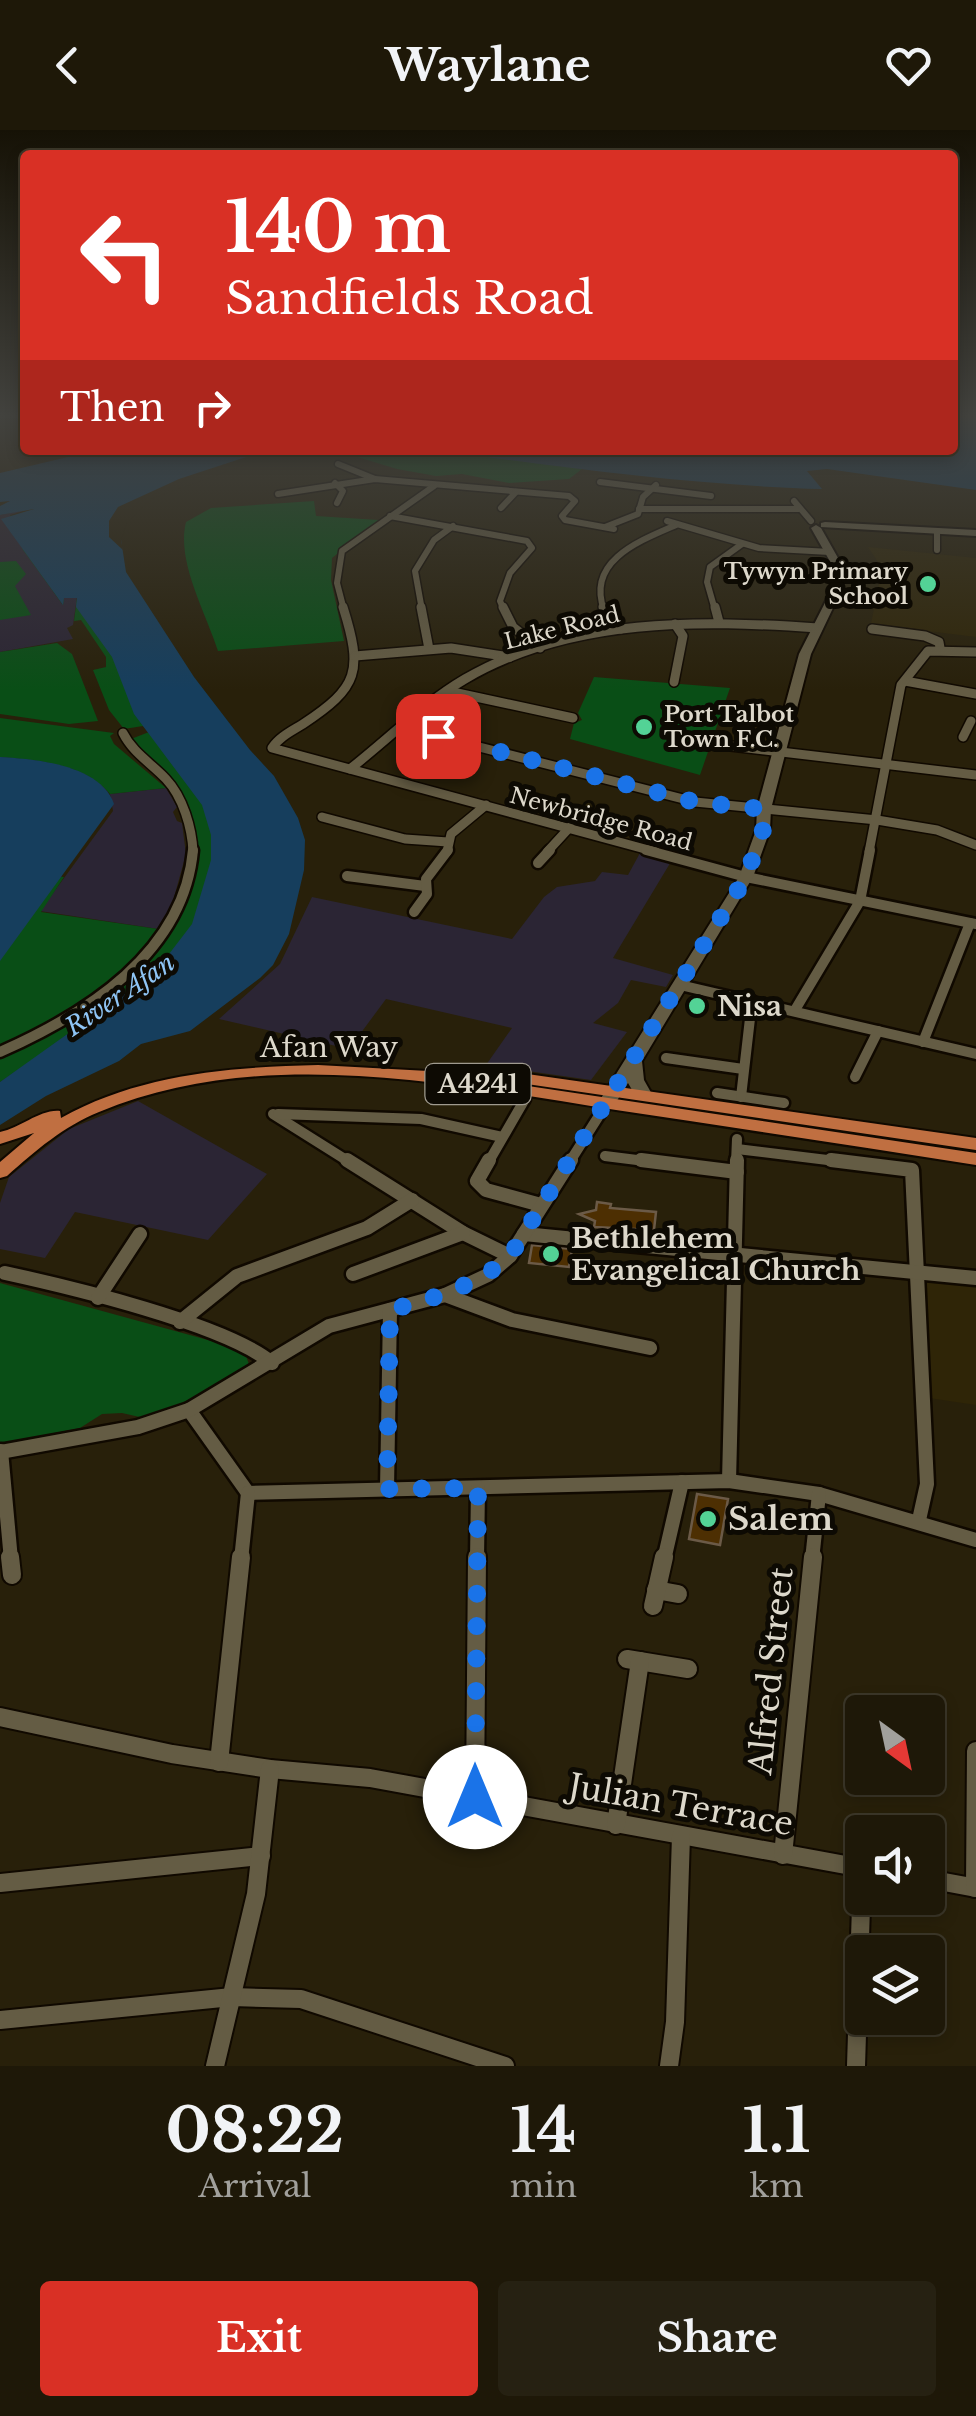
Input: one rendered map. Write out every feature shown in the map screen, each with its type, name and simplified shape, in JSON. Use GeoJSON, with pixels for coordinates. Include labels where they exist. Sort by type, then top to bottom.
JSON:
{"type":"FeatureCollection","features":[{"type":"Feature","properties":{"kind":"main road","name":"Afan Way"},"geometry":{"type":"LineString","coordinates":[[0,1138],[24,1132],[91,1097],[149,1079],[227,1065],[300,1059],[411,1062],[976,1159]]}},
{"type":"Feature","properties":{"kind":"main road","name":"Afan Way"},"geometry":{"type":"LineString","coordinates":[[0,1172],[48,1131],[97,1106],[148,1090],[233,1075],[371,1071],[610,1097],[644,1096],[976,1144]]}},
{"type":"Feature","properties":{"kind":"main road","name":"A4241"},"geometry":{"type":"LineString","coordinates":[[0,1156],[0,1172]]}},
{"type":"Feature","properties":{"kind":"street"},"geometry":{"type":"LineString","coordinates":[[401,508],[342,551],[336,562],[342,607],[355,656],[429,649],[510,657]]}},
{"type":"Feature","properties":{"kind":"street"},"geometry":{"type":"LineString","coordinates":[[567,508],[562,516],[565,520],[610,528],[638,514],[639,509],[665,508]]}},
{"type":"Feature","properties":{"kind":"street"},"geometry":{"type":"LineString","coordinates":[[12,1576],[0,1452],[138,1426],[189,1410],[330,1326],[445,1295],[488,1275],[510,1256],[746,877],[763,830],[764,809],[805,654],[838,587],[837,565],[817,525],[800,508]]}},
{"type":"Feature","properties":{"kind":"street"},"geometry":{"type":"LineString","coordinates":[[390,516],[527,541],[532,548],[510,573],[500,601],[513,627],[540,648]]}},
{"type":"Feature","properties":{"kind":"street"},"geometry":{"type":"LineString","coordinates":[[667,521],[773,551],[830,552]]}},
{"type":"Feature","properties":{"kind":"street"},"geometry":{"type":"LineString","coordinates":[[621,629],[607,617],[596,592],[598,576],[610,561],[677,524]]}},
{"type":"Feature","properties":{"kind":"street"},"geometry":{"type":"LineString","coordinates":[[817,525],[976,533]]}},
{"type":"Feature","properties":{"kind":"street"},"geometry":{"type":"LineString","coordinates":[[429,649],[415,571],[434,540],[453,526]]}},
{"type":"Feature","properties":{"kind":"street"},"geometry":{"type":"LineString","coordinates":[[937,531],[937,550]]}},
{"type":"Feature","properties":{"kind":"street"},"geometry":{"type":"LineString","coordinates":[[719,622],[708,582],[710,568],[742,544]]}},
{"type":"Feature","properties":{"kind":"street","name":"Lake Road"},"geometry":{"type":"LineString","coordinates":[[350,769],[448,691],[482,668],[510,657],[621,629],[719,622],[818,628]]}},
{"type":"Feature","properties":{"kind":"street"},"geometry":{"type":"LineString","coordinates":[[674,682],[683,636],[676,624]]}},
{"type":"Feature","properties":{"kind":"street"},"geometry":{"type":"LineString","coordinates":[[872,629],[924,636],[939,642],[940,648]]}},
{"type":"Feature","properties":{"kind":"street"},"geometry":{"type":"LineString","coordinates":[[795,1010],[860,901],[901,686],[928,651],[940,648],[976,652]]}},
{"type":"Feature","properties":{"kind":"street","name":"Newbridge Road"},"geometry":{"type":"LineString","coordinates":[[355,656],[355,676],[344,692],[272,748],[746,877],[973,924]]}},
{"type":"Feature","properties":{"kind":"street"},"geometry":{"type":"LineString","coordinates":[[905,681],[976,694]]}},
{"type":"Feature","properties":{"kind":"street"},"geometry":{"type":"LineString","coordinates":[[448,691],[572,718]]}},
{"type":"Feature","properties":{"kind":"street"},"geometry":{"type":"LineString","coordinates":[[401,727],[695,802],[876,820],[948,832],[976,845]]}},
{"type":"Feature","properties":{"kind":"street"},"geometry":{"type":"LineString","coordinates":[[0,1052],[41,1035],[100,997],[166,930],[180,905],[192,860],[191,836],[176,791],[130,745],[123,732]]}},
{"type":"Feature","properties":{"kind":"street"},"geometry":{"type":"LineString","coordinates":[[714,744],[976,775]]}},
{"type":"Feature","properties":{"kind":"street"},"geometry":{"type":"LineString","coordinates":[[425,886],[447,853],[451,834],[486,805]]}},
{"type":"Feature","properties":{"kind":"street"},"geometry":{"type":"LineString","coordinates":[[323,821],[405,839],[448,842]]}},
{"type":"Feature","properties":{"kind":"street"},"geometry":{"type":"LineString","coordinates":[[546,859],[570,827]]}},
{"type":"Feature","properties":{"kind":"street"},"geometry":{"type":"LineString","coordinates":[[346,876],[425,886]]}},
{"type":"Feature","properties":{"kind":"street"},"geometry":{"type":"LineString","coordinates":[[423,908],[428,894],[425,886]]}},
{"type":"Feature","properties":{"kind":"street"},"geometry":{"type":"LineString","coordinates":[[923,1042],[973,924]]}},
{"type":"Feature","properties":{"kind":"street"},"geometry":{"type":"LineString","coordinates":[[680,984],[976,1054]]}},
{"type":"Feature","properties":{"kind":"street"},"geometry":{"type":"LineString","coordinates":[[742,1097],[752,1001]]}},
{"type":"Feature","properties":{"kind":"street"},"geometry":{"type":"LineString","coordinates":[[856,1076],[878,1031]]}},
{"type":"Feature","properties":{"kind":"street"},"geometry":{"type":"LineString","coordinates":[[666,1058],[743,1069]]}},
{"type":"Feature","properties":{"kind":"street"},"geometry":{"type":"LineString","coordinates":[[634,1062],[635,1080],[644,1096]]}},
{"type":"Feature","properties":{"kind":"street"},"geometry":{"type":"LineString","coordinates":[[716,1093],[784,1103]]}},
{"type":"Feature","properties":{"kind":"street"},"geometry":{"type":"LineString","coordinates":[[525,1099],[476,1181],[486,1190],[541,1205]]}},
{"type":"Feature","properties":{"kind":"street"},"geometry":{"type":"LineString","coordinates":[[502,1138],[421,1119],[273,1114],[463,1232],[510,1256]]}},
{"type":"Feature","properties":{"kind":"street"},"geometry":{"type":"LineString","coordinates":[[730,1482],[737,1144],[912,1170],[927,1484],[918,1520]]}},
{"type":"Feature","properties":{"kind":"street"},"geometry":{"type":"LineString","coordinates":[[605,1156],[737,1172]]}},
{"type":"Feature","properties":{"kind":"street"},"geometry":{"type":"LineString","coordinates":[[180,1322],[237,1276],[367,1228],[412,1200]]}},
{"type":"Feature","properties":{"kind":"street"},"geometry":{"type":"LineString","coordinates":[[353,1274],[463,1232]]}},
{"type":"Feature","properties":{"kind":"street"},"geometry":{"type":"LineString","coordinates":[[98,1298],[140,1234]]}},
{"type":"Feature","properties":{"kind":"street"},"geometry":{"type":"LineString","coordinates":[[524,1234],[976,1278]]}},
{"type":"Feature","properties":{"kind":"street"},"geometry":{"type":"LineString","coordinates":[[4,1273],[180,1322],[253,1347],[272,1362]]}},
{"type":"Feature","properties":{"kind":"street"},"geometry":{"type":"LineString","coordinates":[[445,1295],[512,1320],[650,1348]]}},
{"type":"Feature","properties":{"kind":"street"},"geometry":{"type":"LineString","coordinates":[[387,1489],[390,1310]]}},
{"type":"Feature","properties":{"kind":"street"},"geometry":{"type":"LineString","coordinates":[[189,1410],[248,1493],[218,1762]]}},
{"type":"Feature","properties":{"kind":"street"},"geometry":{"type":"LineString","coordinates":[[678,1594],[654,1598],[682,1482]]}},
{"type":"Feature","properties":{"kind":"street"},"geometry":{"type":"LineString","coordinates":[[248,1493],[730,1482],[818,1494],[976,1540]]}},
{"type":"Feature","properties":{"kind":"street"},"geometry":{"type":"LineString","coordinates":[[475,1797],[478,1488]]}},
{"type":"Feature","properties":{"kind":"street","name":"Alfred Street"},"geometry":{"type":"LineString","coordinates":[[783,1855],[818,1494]]}},
{"type":"Feature","properties":{"kind":"street"},"geometry":{"type":"LineString","coordinates":[[616,1825],[633,1660],[688,1669]]}},
{"type":"Feature","properties":{"kind":"street","name":"Julian Terrace"},"geometry":{"type":"LineString","coordinates":[[0,1718],[218,1762],[475,1797],[845,1868]]}},
{"type":"Feature","properties":{"kind":"street"},"geometry":{"type":"LineString","coordinates":[[945,1883],[975,1888],[976,1751]]}},
{"type":"Feature","properties":{"kind":"street"},"geometry":{"type":"LineString","coordinates":[[215,2066],[261,1856],[270,1769]]}},
{"type":"Feature","properties":{"kind":"street"},"geometry":{"type":"LineString","coordinates":[[669,2066],[681,1836]]}},
{"type":"Feature","properties":{"kind":"street"},"geometry":{"type":"LineString","coordinates":[[0,1883],[261,1856]]}},
{"type":"Feature","properties":{"kind":"street"},"geometry":{"type":"LineString","coordinates":[[856,2066],[861,1915]]}},
{"type":"Feature","properties":{"kind":"street"},"geometry":{"type":"LineString","coordinates":[[0,2020],[232,1997],[302,1999],[504,2066]]}},
{"type":"Feature","properties":{"kind":"shaded area"},"geometry":{"type":"Polygon","coordinates":[[[32,508],[10,515],[17,540],[62,604],[64,598],[77,597],[73,625],[67,628],[73,639],[0,652],[0,515],[32,508]]]}},
{"type":"Feature","properties":{"kind":"shaded area","name":"Tywyn Primary School"},"geometry":{"type":"Polygon","coordinates":[[[868,547],[976,558],[976,637],[871,624],[882,568],[868,547]]]}},
{"type":"Feature","properties":{"kind":"shaded area"},"geometry":{"type":"Polygon","coordinates":[[[166,788],[177,807],[173,812],[177,821],[182,823],[186,854],[165,930],[40,911],[113,811],[110,794],[166,788]]]}},
{"type":"Feature","properties":{"kind":"shaded area"},"geometry":{"type":"Polygon","coordinates":[[[640,853],[672,860],[613,958],[673,975],[666,987],[631,980],[618,1003],[593,1023],[627,1032],[591,1080],[486,1065],[512,1028],[386,999],[349,1049],[219,1019],[280,964],[312,897],[512,939],[544,897],[557,887],[595,881],[602,872],[628,875],[640,853]]]}},
{"type":"Feature","properties":{"kind":"shaded area"},"geometry":{"type":"Polygon","coordinates":[[[138,1101],[267,1174],[208,1240],[75,1212],[45,1258],[0,1249],[0,1203],[9,1177],[69,1129],[138,1101]]]}},
{"type":"Feature","properties":{"kind":"shaded area"},"geometry":{"type":"Polygon","coordinates":[[[927,1279],[976,1284],[976,1405],[929,1398],[927,1279]]]}},
{"type":"Feature","properties":{"kind":"green space"},"geometry":{"type":"Polygon","coordinates":[[[210,508],[315,508],[316,516],[379,520],[332,558],[331,580],[344,641],[218,651],[189,570],[186,522],[210,508]]]}},
{"type":"Feature","properties":{"kind":"green space"},"geometry":{"type":"Polygon","coordinates":[[[10,515],[227,759],[215,950],[100,1014],[0,1082],[0,870],[64,877],[41,912],[165,930],[193,853],[176,791],[131,739],[149,732],[143,726],[124,729],[109,710],[93,670],[106,667],[106,657],[81,620],[74,621],[77,598],[64,598],[63,605],[23,550],[10,515]]]}},
{"type":"Feature","properties":{"kind":"green space"},"geometry":{"type":"Polygon","coordinates":[[[16,561],[26,574],[15,586],[31,615],[0,620],[0,562],[16,561]]]}},
{"type":"Feature","properties":{"kind":"green space"},"geometry":{"type":"Polygon","coordinates":[[[57,643],[72,654],[98,721],[69,724],[0,714],[0,652],[57,643]]]}},
{"type":"Feature","properties":{"kind":"green space","name":"Port Talbot Town F.C."},"geometry":{"type":"Polygon","coordinates":[[[594,677],[730,688],[700,775],[570,739],[574,723],[582,720],[578,713],[594,677]]]}},
{"type":"Feature","properties":{"kind":"green space"},"geometry":{"type":"Polygon","coordinates":[[[0,718],[114,733],[110,736],[114,744],[166,788],[110,794],[74,770],[0,757],[0,718]]]}},
{"type":"Feature","properties":{"kind":"green space"},"geometry":{"type":"Polygon","coordinates":[[[0,1283],[219,1343],[245,1353],[251,1370],[183,1406],[144,1418],[102,1414],[80,1428],[0,1444],[0,1283]]]}},
{"type":"Feature","properties":{"kind":"water"},"geometry":{"type":"Polygon","coordinates":[[[0,508],[134,508],[127,514],[120,533],[126,572],[194,677],[274,776],[298,818],[305,840],[304,870],[289,934],[273,965],[260,978],[190,1031],[141,1044],[119,1061],[46,1096],[0,1125],[0,1082],[156,971],[192,924],[211,860],[211,835],[202,805],[134,714],[112,657],[76,607],[77,598],[64,598],[63,605],[1,519],[34,509],[0,515],[0,508]]]}},
{"type":"Feature","properties":{"kind":"water"},"geometry":{"type":"Polygon","coordinates":[[[0,757],[48,762],[82,773],[96,780],[114,804],[0,961],[0,757]]]}},
{"type":"Feature","properties":{"kind":"pier"},"geometry":{"type":"Polygon","coordinates":[[[117,508],[142,508],[127,523],[121,540],[123,550],[109,537],[109,521],[117,508]]]}},
{"type":"Feature","properties":{"kind":"building"},"geometry":{"type":"Polygon","coordinates":[[[597,1202],[611,1204],[610,1208],[656,1212],[654,1230],[594,1227],[595,1221],[579,1214],[596,1210],[597,1202]]]}},
{"type":"Feature","properties":{"kind":"building","name":"Bethlehem Evangelical Church"},"geometry":{"type":"Polygon","coordinates":[[[532,1245],[572,1249],[569,1267],[529,1263],[532,1245]]]}},
{"type":"Feature","properties":{"kind":"building","name":"Salem"},"geometry":{"type":"Polygon","coordinates":[[[697,1494],[728,1499],[720,1545],[689,1539],[697,1494]]]}},
{"type":"Feature","properties":{"kind":"place","name":"Tywyn Primary School"},"geometry":{"type":"Point","coordinates":[928,584]}},
{"type":"Feature","properties":{"kind":"place","name":"Port Talbot Town F.C."},"geometry":{"type":"Point","coordinates":[644,727]}},
{"type":"Feature","properties":{"kind":"place","name":"Nisa"},"geometry":{"type":"Point","coordinates":[697,1006]}},
{"type":"Feature","properties":{"kind":"place","name":"Bethlehem Evangelical Church"},"geometry":{"type":"Point","coordinates":[551,1254]}},
{"type":"Feature","properties":{"kind":"place","name":"Salem"},"geometry":{"type":"Point","coordinates":[708,1519]}},
{"type":"Feature","properties":{"kind":"route"},"geometry":{"type":"LineString","coordinates":[[438,736],[695,802],[764,809],[763,830],[746,877],[510,1256],[488,1275],[445,1295],[390,1310],[387,1489],[478,1488],[475,1797]]}},
{"type":"Feature","properties":{"kind":"water label","name":"River Afan"},"geometry":{"type":"Point","coordinates":[120,995]}}]}
